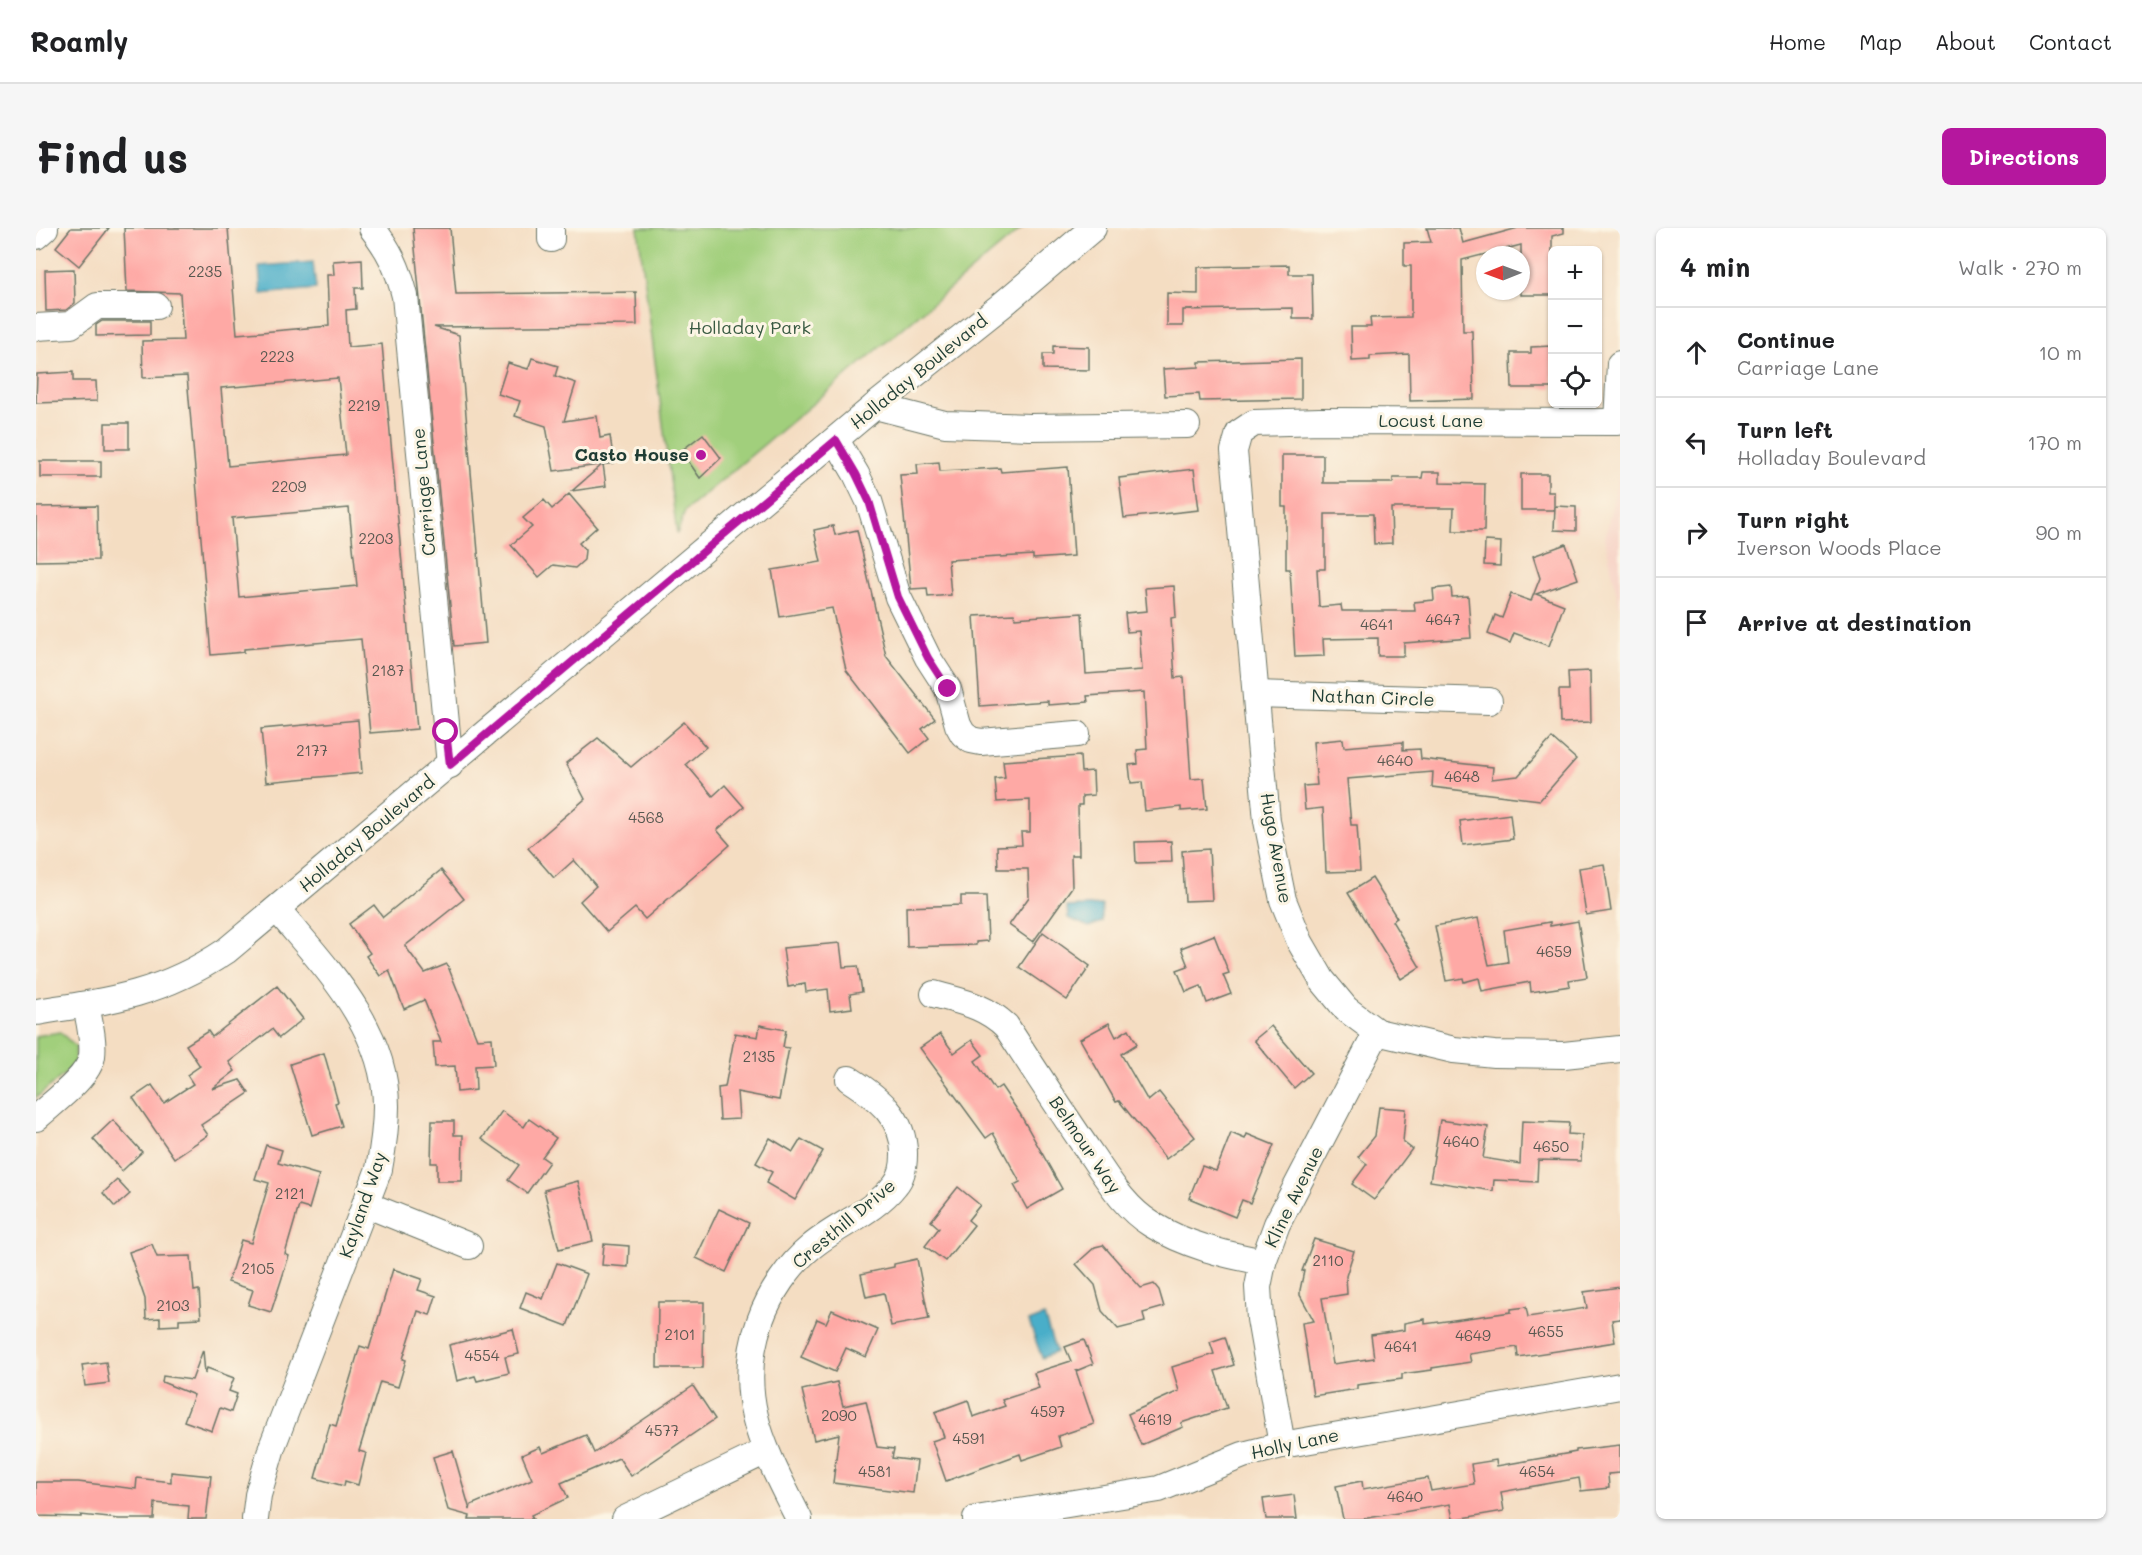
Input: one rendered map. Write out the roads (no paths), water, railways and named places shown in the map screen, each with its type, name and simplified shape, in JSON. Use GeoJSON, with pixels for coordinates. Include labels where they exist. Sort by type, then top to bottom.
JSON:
{"type":"FeatureCollection","features":[{"type":"Feature","properties":{"kind":"street"},"geometry":{"type":"LineString","coordinates":[[36,236],[45,228]]}},
{"type":"Feature","properties":{"kind":"street","name":"Carriage Lane"},"geometry":{"type":"LineString","coordinates":[[372,228],[387,247],[398,269],[405,296],[450,765]]}},
{"type":"Feature","properties":{"kind":"street","name":"Holladay Boulevard"},"geometry":{"type":"LineString","coordinates":[[36,1012],[133,995],[188,974],[226,951],[875,406],[1002,305],[1093,228]]}},
{"type":"Feature","properties":{"kind":"street"},"geometry":{"type":"LineString","coordinates":[[36,327],[71,325],[97,306],[156,306]]}},
{"type":"Feature","properties":{"kind":"street","name":"Locust Lane"},"geometry":{"type":"LineString","coordinates":[[1246,428],[1254,423],[1320,421],[1617,422],[1620,364]]}},
{"type":"Feature","properties":{"kind":"street"},"geometry":{"type":"LineString","coordinates":[[875,406],[945,424],[1030,427],[1187,425]]}},
{"type":"Feature","properties":{"kind":"street","name":"Hugo Avenue"},"geometry":{"type":"LineString","coordinates":[[1246,428],[1239,433],[1234,452],[1267,821],[1283,900],[1300,942],[1322,980],[1346,1009],[1377,1032],[1454,1050],[1494,1054],[1564,1055],[1620,1049]]}},
{"type":"Feature","properties":{"kind":"street"},"geometry":{"type":"LineString","coordinates":[[836,440],[869,501],[898,597],[928,658],[948,689],[958,725],[963,734],[970,740],[981,742],[1077,734]]}},
{"type":"Feature","properties":{"kind":"street","name":"Nathan Circle"},"geometry":{"type":"LineString","coordinates":[[1257,694],[1489,701]]}},
{"type":"Feature","properties":{"kind":"street","name":"Kayland Way"},"geometry":{"type":"LineString","coordinates":[[255,1519],[258,1495],[272,1447],[379,1169],[384,1142],[386,1103],[381,1069],[370,1037],[355,1008],[326,968],[277,909]]}},
{"type":"Feature","properties":{"kind":"street","name":"Belmour Way"},"geometry":{"type":"LineString","coordinates":[[934,994],[984,1008],[1006,1026],[1122,1200],[1149,1223],[1179,1239],[1211,1251],[1263,1262]]}},
{"type":"Feature","properties":{"kind":"street"},"geometry":{"type":"LineString","coordinates":[[36,1118],[81,1077],[91,1061],[92,1048],[86,1005]]}},
{"type":"Feature","properties":{"kind":"street","name":"Kline Avenue"},"geometry":{"type":"LineString","coordinates":[[1282,1445],[1260,1319],[1258,1287],[1263,1262],[1277,1224],[1377,1032]]}},
{"type":"Feature","properties":{"kind":"street","name":"Cresthill Drive"},"geometry":{"type":"LineString","coordinates":[[799,1519],[766,1451],[754,1417],[750,1385],[756,1334],[766,1307],[783,1279],[801,1256],[896,1185],[904,1165],[903,1141],[896,1120],[881,1101],[849,1079]]}},
{"type":"Feature","properties":{"kind":"street"},"geometry":{"type":"LineString","coordinates":[[365,1204],[469,1246]]}},
{"type":"Feature","properties":{"kind":"street","name":"Holly Lane"},"geometry":{"type":"LineString","coordinates":[[976,1519],[1159,1489],[1243,1455],[1282,1445],[1620,1386]]}},
{"type":"Feature","properties":{"kind":"street"},"geometry":{"type":"LineString","coordinates":[[625,1519],[766,1451]]}},
{"type":"Feature","properties":{"kind":"water"},"geometry":{"type":"Polygon","coordinates":[[[313,262],[316,289],[261,294],[259,266],[313,262]]]}},
{"type":"Feature","properties":{"kind":"water"},"geometry":{"type":"Polygon","coordinates":[[[1102,905],[1102,922],[1089,927],[1068,918],[1067,907],[1102,905]]]}},
{"type":"Feature","properties":{"kind":"water"},"geometry":{"type":"Polygon","coordinates":[[[1044,1316],[1056,1352],[1042,1358],[1029,1322],[1044,1316]]]}},
{"type":"Feature","properties":{"kind":"place","name":"Casto House"},"geometry":{"type":"Point","coordinates":[701,455]}},
{"type":"Feature","properties":{"kind":"park label","name":"Holladay Park"},"geometry":{"type":"Point","coordinates":[750,328]}}]}
